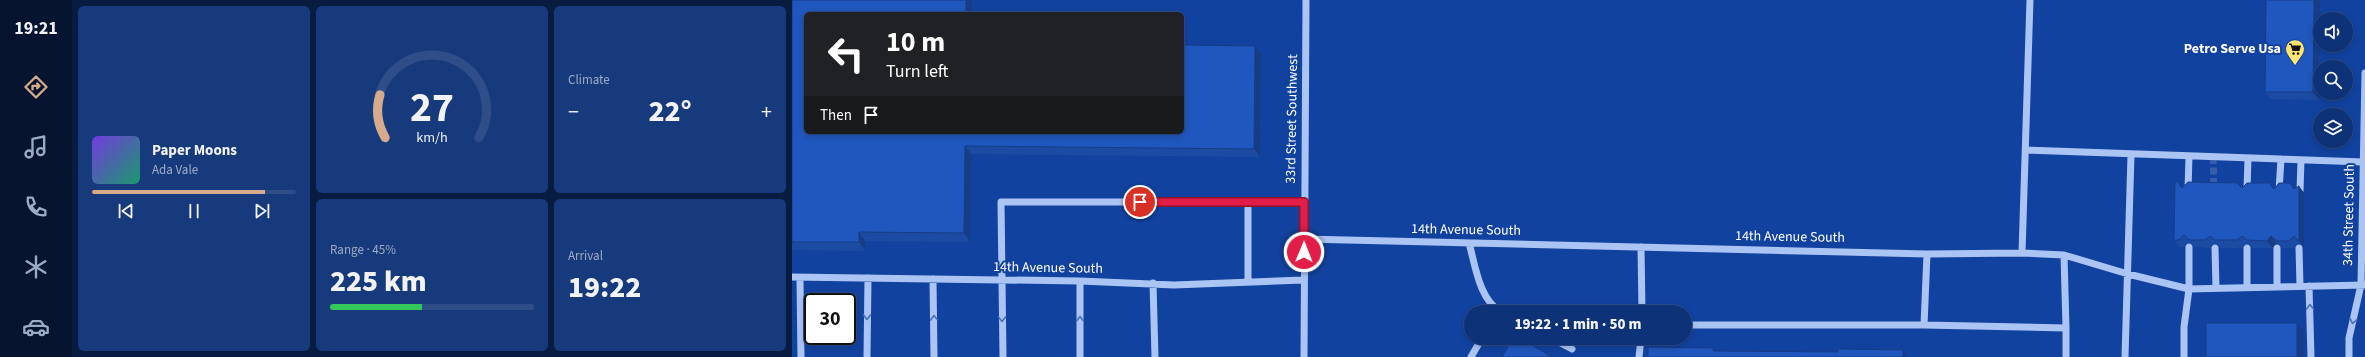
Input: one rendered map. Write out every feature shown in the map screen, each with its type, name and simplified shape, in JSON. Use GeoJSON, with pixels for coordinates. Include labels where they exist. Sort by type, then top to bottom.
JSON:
{"type":"FeatureCollection","features":[{"type":"Feature","properties":{"kind":"street","name":"33rd Street Southwest"},"geometry":{"type":"LineString","coordinates":[[1304,357],[1306,0]]}},
{"type":"Feature","properties":{"kind":"street"},"geometry":{"type":"LineString","coordinates":[[2022,253],[2030,0]]}},
{"type":"Feature","properties":{"kind":"street","name":"34th Street South"},"geometry":{"type":"LineString","coordinates":[[2365,73],[2363,162],[2363,285],[2365,294]]}},
{"type":"Feature","properties":{"kind":"street"},"geometry":{"type":"LineString","coordinates":[[2026,150],[2363,162]]}},
{"type":"Feature","properties":{"kind":"street"},"geometry":{"type":"LineString","coordinates":[[2125,357],[2131,154]]}},
{"type":"Feature","properties":{"kind":"street"},"geometry":{"type":"LineString","coordinates":[[2188,190],[2189,156]]}},
{"type":"Feature","properties":{"kind":"street"},"geometry":{"type":"LineString","coordinates":[[2247,190],[2248,158]]}},
{"type":"Feature","properties":{"kind":"street"},"geometry":{"type":"LineString","coordinates":[[2279,191],[2281,159]]}},
{"type":"Feature","properties":{"kind":"street"},"geometry":{"type":"LineString","coordinates":[[2300,191],[2301,160]]}},
{"type":"Feature","properties":{"kind":"street"},"geometry":{"type":"LineString","coordinates":[[1002,357],[1001,202],[1304,202]]}},
{"type":"Feature","properties":{"kind":"street"},"geometry":{"type":"LineString","coordinates":[[1248,202],[1248,282]]}},
{"type":"Feature","properties":{"kind":"street","name":"14th Avenue South"},"geometry":{"type":"LineString","coordinates":[[1304,238],[1927,254],[2022,253],[2064,255],[2128,274],[2189,289],[2363,285]]}},
{"type":"Feature","properties":{"kind":"street"},"geometry":{"type":"LineString","coordinates":[[1469,243],[1480,284],[1495,305]]}},
{"type":"Feature","properties":{"kind":"street"},"geometry":{"type":"LineString","coordinates":[[1641,247],[1642,305]]}},
{"type":"Feature","properties":{"kind":"street"},"geometry":{"type":"LineString","coordinates":[[2184,357],[2184,327],[2189,289],[2189,247]]}},
{"type":"Feature","properties":{"kind":"street"},"geometry":{"type":"LineString","coordinates":[[2215,248],[2216,288]]}},
{"type":"Feature","properties":{"kind":"street"},"geometry":{"type":"LineString","coordinates":[[2247,248],[2247,287]]}},
{"type":"Feature","properties":{"kind":"street"},"geometry":{"type":"LineString","coordinates":[[2277,248],[2277,286]]}},
{"type":"Feature","properties":{"kind":"street"},"geometry":{"type":"LineString","coordinates":[[2299,248],[2300,286]]}},
{"type":"Feature","properties":{"kind":"street"},"geometry":{"type":"LineString","coordinates":[[1924,325],[1927,254]]}},
{"type":"Feature","properties":{"kind":"street"},"geometry":{"type":"LineString","coordinates":[[2064,255],[2066,357]]}},
{"type":"Feature","properties":{"kind":"street","name":"14th Avenue South"},"geometry":{"type":"LineString","coordinates":[[792,278],[1080,280],[1174,285],[1304,280]]}},
{"type":"Feature","properties":{"kind":"street"},"geometry":{"type":"LineString","coordinates":[[800,278],[801,357]]}},
{"type":"Feature","properties":{"kind":"street"},"geometry":{"type":"LineString","coordinates":[[867,357],[868,278]]}},
{"type":"Feature","properties":{"kind":"street"},"geometry":{"type":"LineString","coordinates":[[933,279],[934,357]]}},
{"type":"Feature","properties":{"kind":"street"},"geometry":{"type":"LineString","coordinates":[[1080,280],[1080,357]]}},
{"type":"Feature","properties":{"kind":"street"},"geometry":{"type":"LineString","coordinates":[[1153,283],[1154,357]]}},
{"type":"Feature","properties":{"kind":"street","name":"34th Street South"},"geometry":{"type":"LineString","coordinates":[[2349,357],[2349,338],[2363,285]]}},
{"type":"Feature","properties":{"kind":"street"},"geometry":{"type":"LineString","coordinates":[[2309,286],[2311,357]]}},
{"type":"Feature","properties":{"kind":"street"},"geometry":{"type":"LineString","coordinates":[[1692,325],[1924,325],[2066,328]]}},
{"type":"Feature","properties":{"kind":"street"},"geometry":{"type":"LineString","coordinates":[[1470,357],[1478,345]]}},
{"type":"Feature","properties":{"kind":"street"},"geometry":{"type":"LineString","coordinates":[[1564,345],[1572,349]]}},
{"type":"Feature","properties":{"kind":"street"},"geometry":{"type":"LineString","coordinates":[[1639,357],[1640,345]]}},
{"type":"Feature","properties":{"kind":"building"},"geometry":{"type":"Polygon","coordinates":[[[792,0],[966,0],[966,12],[804,12],[804,134],[1184,134],[1184,45],[1255,46],[1254,149],[965,146],[964,233],[859,232],[859,242],[792,242],[792,0]]]}},
{"type":"Feature","properties":{"kind":"building"},"geometry":{"type":"Polygon","coordinates":[[[2266,0],[2314,0],[2313,92],[2265,92],[2266,0]]]}},
{"type":"Feature","properties":{"kind":"building"},"geometry":{"type":"Polygon","coordinates":[[[2175,182],[2178,182],[2182,188],[2188,182],[2237,183],[2242,188],[2247,183],[2269,183],[2274,189],[2279,183],[2290,183],[2294,189],[2299,186],[2299,241],[2294,236],[2289,241],[2277,241],[2271,236],[2267,241],[2247,240],[2242,236],[2237,240],[2215,240],[2210,236],[2205,240],[2189,240],[2184,235],[2179,240],[2174,240],[2175,182]]]}},
{"type":"Feature","properties":{"kind":"building"},"geometry":{"type":"Polygon","coordinates":[[[2206,323],[2297,323],[2297,357],[2206,357],[2206,323]]]}},
{"type":"Feature","properties":{"kind":"building"},"geometry":{"type":"Polygon","coordinates":[[[1509,345],[1532,345],[1552,357],[1502,357],[1509,345]]]}},
{"type":"Feature","properties":{"kind":"building"},"geometry":{"type":"Polygon","coordinates":[[[1648,347],[1713,348],[1713,351],[1838,352],[1838,349],[1903,350],[1903,357],[1648,357],[1648,347]]]}},
{"type":"Feature","properties":{"kind":"tunnel"},"geometry":{"type":"LineString","coordinates":[[2213,157],[2214,192]]}},
{"type":"Feature","properties":{"kind":"place","name":"Petro Serve Usa"},"geometry":{"type":"Point","coordinates":[2295,66]}},
{"type":"Feature","properties":{"kind":"route"},"geometry":{"type":"LineString","coordinates":[[1140,202],[1304,202],[1304,252]]}}]}
